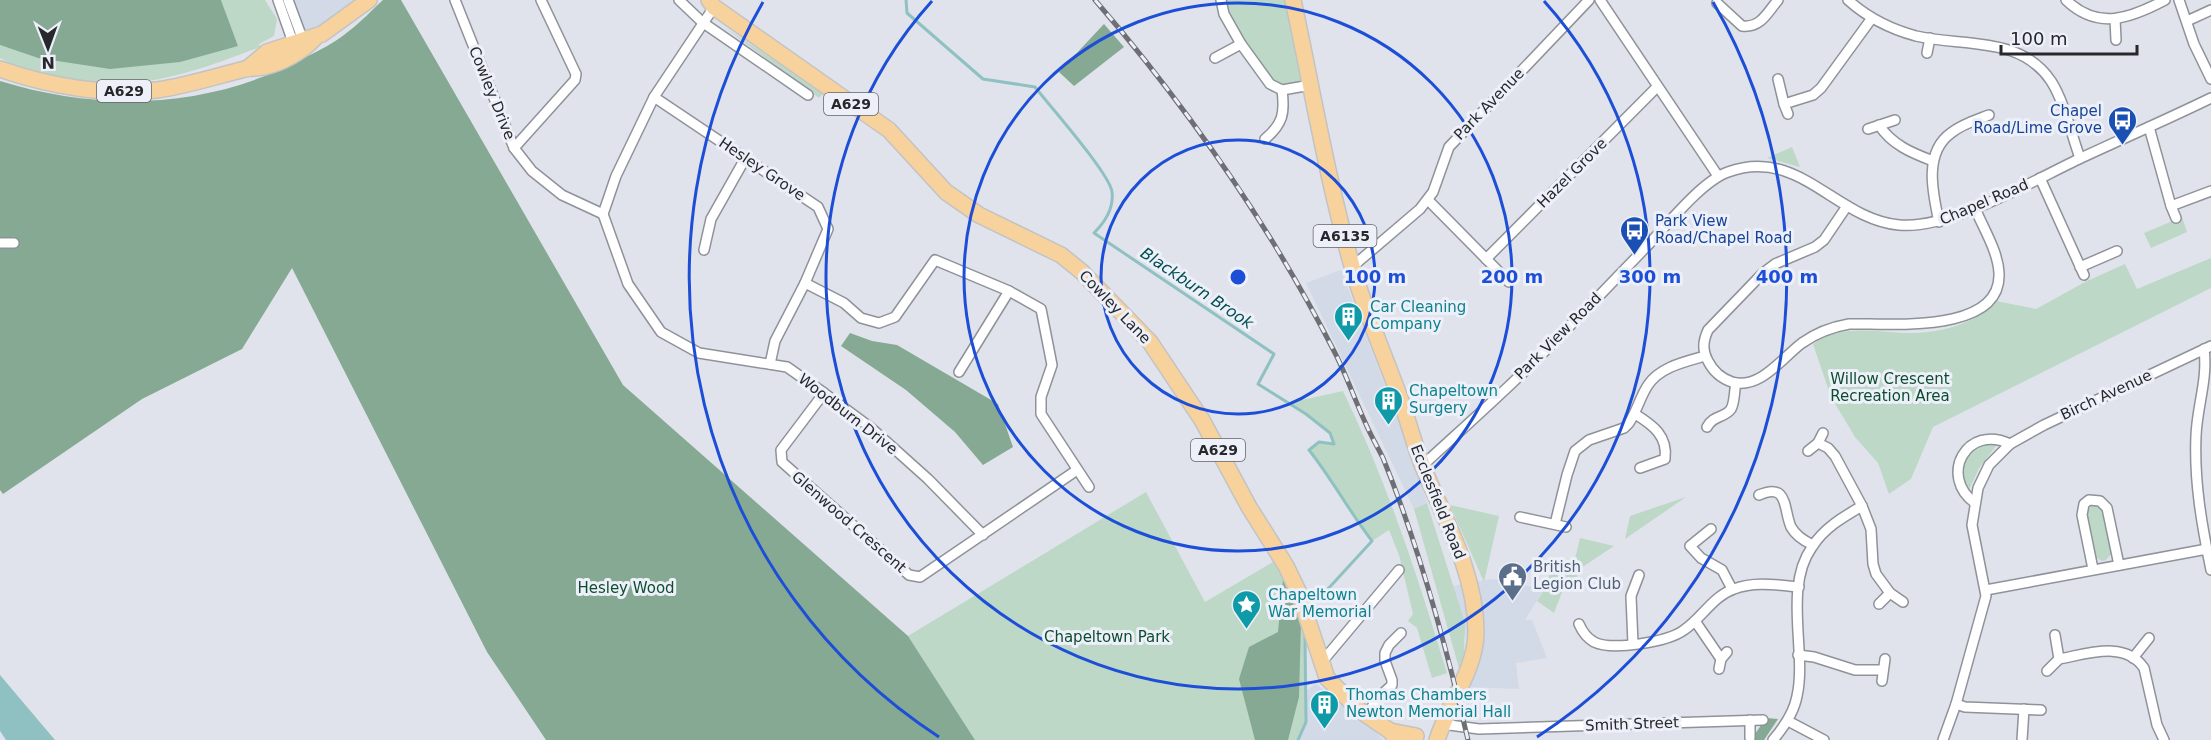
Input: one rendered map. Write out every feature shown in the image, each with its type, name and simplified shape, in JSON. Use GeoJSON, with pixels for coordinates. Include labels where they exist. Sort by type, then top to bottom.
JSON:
{"type":"FeatureCollection","features":[{"type":"Feature","properties":{"kind":"main road","name":"A629"},"geometry":{"type":"LineString","coordinates":[[0,69],[69,87],[113,91],[157,90],[248,68],[267,52],[303,44],[347,17],[368,0]]}},
{"type":"Feature","properties":{"kind":"main road","name":"Ecclesfield Road"},"geometry":{"type":"LineString","coordinates":[[1293,0],[1352,267],[1423,465],[1449,524],[1475,602],[1475,649],[1442,723],[1437,740]]}},
{"type":"Feature","properties":{"kind":"main road","name":"Cowley Lane"},"geometry":{"type":"LineString","coordinates":[[711,4],[889,130],[946,192],[979,215],[1061,255],[1082,272],[1150,342],[1202,420],[1249,507],[1286,566],[1298,591],[1327,678],[1347,700],[1393,736],[1418,738]]}},
{"type":"Feature","properties":{"kind":"main road"},"geometry":{"type":"LineString","coordinates":[[1418,738],[1442,723]]}},
{"type":"Feature","properties":{"kind":"street"},"geometry":{"type":"LineString","coordinates":[[278,0],[303,44]]}},
{"type":"Feature","properties":{"kind":"street"},"geometry":{"type":"LineString","coordinates":[[288,0],[303,44]]}},
{"type":"Feature","properties":{"kind":"street","name":"Cowley Drive"},"geometry":{"type":"LineString","coordinates":[[455,0],[514,148],[532,171],[562,195],[603,214]]}},
{"type":"Feature","properties":{"kind":"street"},"geometry":{"type":"LineString","coordinates":[[514,148],[575,80],[576,74],[541,0]]}},
{"type":"Feature","properties":{"kind":"street"},"geometry":{"type":"LineString","coordinates":[[679,0],[702,22],[808,95]]}},
{"type":"Feature","properties":{"kind":"street"},"geometry":{"type":"LineString","coordinates":[[1221,0],[1224,14],[1241,44],[1270,84],[1282,90],[1311,85]]}},
{"type":"Feature","properties":{"kind":"street","name":"Park Avenue"},"geometry":{"type":"LineString","coordinates":[[1352,267],[1420,209],[1433,192],[1449,147],[1590,0]]}},
{"type":"Feature","properties":{"kind":"street"},"geometry":{"type":"LineString","coordinates":[[1600,0],[1718,176]]}},
{"type":"Feature","properties":{"kind":"street"},"geometry":{"type":"LineString","coordinates":[[1717,3],[1742,26],[1747,27],[1762,21],[1778,0]]}},
{"type":"Feature","properties":{"kind":"street"},"geometry":{"type":"LineString","coordinates":[[1848,0],[1872,18],[1898,30],[1930,38],[1996,46],[2024,56],[2041,69],[2057,93],[2080,158]]}},
{"type":"Feature","properties":{"kind":"street"},"geometry":{"type":"LineString","coordinates":[[2066,0],[2086,14],[2103,19],[2115,19],[2143,12],[2165,0]]}},
{"type":"Feature","properties":{"kind":"street"},"geometry":{"type":"LineString","coordinates":[[2179,0],[2194,44],[2211,79]]}},
{"type":"Feature","properties":{"kind":"street"},"geometry":{"type":"LineString","coordinates":[[603,214],[616,176],[654,97],[711,4]]}},
{"type":"Feature","properties":{"kind":"street"},"geometry":{"type":"LineString","coordinates":[[2187,21],[2211,10]]}},
{"type":"Feature","properties":{"kind":"street"},"geometry":{"type":"LineString","coordinates":[[1784,104],[1803,99],[1821,88],[1872,18]]}},
{"type":"Feature","properties":{"kind":"street"},"geometry":{"type":"LineString","coordinates":[[2115,19],[2116,40]]}},
{"type":"Feature","properties":{"kind":"street"},"geometry":{"type":"LineString","coordinates":[[1927,53],[1930,38]]}},
{"type":"Feature","properties":{"kind":"street"},"geometry":{"type":"LineString","coordinates":[[1214,59],[1241,44]]}},
{"type":"Feature","properties":{"kind":"street"},"geometry":{"type":"LineString","coordinates":[[1778,79],[1788,114]]}},
{"type":"Feature","properties":{"kind":"street","name":"Hazel Grove"},"geometry":{"type":"LineString","coordinates":[[1486,259],[1657,87]]}},
{"type":"Feature","properties":{"kind":"street"},"geometry":{"type":"LineString","coordinates":[[1265,139],[1276,130],[1284,113],[1282,90]]}},
{"type":"Feature","properties":{"kind":"street","name":"Hesley Grove"},"geometry":{"type":"LineString","coordinates":[[654,97],[818,207],[828,229],[805,283],[775,341],[770,364]]}},
{"type":"Feature","properties":{"kind":"street","name":"Chapel Road"},"geometry":{"type":"LineString","coordinates":[[1718,176],[1742,167],[1766,165],[1802,177],[1847,206],[1879,221],[1898,225],[1927,225],[1975,208],[2211,98]]}},
{"type":"Feature","properties":{"kind":"street"},"geometry":{"type":"LineString","coordinates":[[1939,222],[1932,184],[1933,161],[1941,143],[1948,134],[1989,115]]}},
{"type":"Feature","properties":{"kind":"street"},"geometry":{"type":"LineString","coordinates":[[1868,129],[1895,120]]}},
{"type":"Feature","properties":{"kind":"street"},"geometry":{"type":"LineString","coordinates":[[1880,125],[1885,134],[1899,145],[1933,161]]}},
{"type":"Feature","properties":{"kind":"street"},"geometry":{"type":"LineString","coordinates":[[2149,127],[2176,218]]}},
{"type":"Feature","properties":{"kind":"street"},"geometry":{"type":"LineString","coordinates":[[705,250],[711,219],[746,158]]}},
{"type":"Feature","properties":{"kind":"street","name":"Park View Road"},"geometry":{"type":"LineString","coordinates":[[1423,465],[1536,360],[1687,204],[1718,176]]}},
{"type":"Feature","properties":{"kind":"street"},"geometry":{"type":"LineString","coordinates":[[2040,178],[2082,271],[2117,251]]}},
{"type":"Feature","properties":{"kind":"street"},"geometry":{"type":"LineString","coordinates":[[2171,206],[2211,191]]}},
{"type":"Feature","properties":{"kind":"street"},"geometry":{"type":"LineString","coordinates":[[1428,200],[1509,282]]}},
{"type":"Feature","properties":{"kind":"street"},"geometry":{"type":"LineString","coordinates":[[1847,206],[1819,244],[1775,264],[1749,287],[1708,330],[1704,339],[1705,356],[1717,374],[1736,383],[1743,383],[1762,376],[1802,343],[1837,326],[1926,324],[1968,313],[1984,305],[1995,291],[1999,274],[1993,252],[1975,208]]}},
{"type":"Feature","properties":{"kind":"street","name":"Woodburn Drive"},"geometry":{"type":"LineString","coordinates":[[603,214],[628,284],[662,332],[699,353],[787,368],[870,428],[928,479],[983,535]]}},
{"type":"Feature","properties":{"kind":"street"},"geometry":{"type":"LineString","coordinates":[[0,243],[14,243]]}},
{"type":"Feature","properties":{"kind":"street"},"geometry":{"type":"LineString","coordinates":[[805,283],[844,303],[861,318],[879,323],[895,317],[935,260],[1009,291],[1041,309],[1052,364],[1041,397],[1041,414],[1089,487]]}},
{"type":"Feature","properties":{"kind":"street"},"geometry":{"type":"LineString","coordinates":[[959,372],[1009,291]]}},
{"type":"Feature","properties":{"kind":"street"},"geometry":{"type":"LineString","coordinates":[[2208,348],[2206,377],[2196,434],[2196,474],[2210,564]]}},
{"type":"Feature","properties":{"kind":"street","name":"Birch Avenue"},"geometry":{"type":"LineString","coordinates":[[1943,740],[1956,704],[1983,608],[1986,590],[1972,525],[1978,488],[1989,465],[2010,444],[2044,425],[2208,348]]}},
{"type":"Feature","properties":{"kind":"street"},"geometry":{"type":"LineString","coordinates":[[1555,524],[1575,451],[1589,440],[1624,428],[1635,414],[1641,397],[1655,376],[1677,364],[1705,356]]}},
{"type":"Feature","properties":{"kind":"street"},"geometry":{"type":"LineString","coordinates":[[1707,427],[1711,420],[1727,413],[1730,409],[1736,383]]}},
{"type":"Feature","properties":{"kind":"street","name":"Glenwood Crescent"},"geometry":{"type":"LineString","coordinates":[[824,393],[781,450],[782,462],[909,575],[920,577],[1077,470]]}},
{"type":"Feature","properties":{"kind":"street"},"geometry":{"type":"LineString","coordinates":[[1635,414],[1654,427],[1665,444],[1665,459],[1640,468]]}},
{"type":"Feature","properties":{"kind":"street"},"geometry":{"type":"LineString","coordinates":[[1808,451],[1818,443],[1823,433]]}},
{"type":"Feature","properties":{"kind":"street"},"geometry":{"type":"LineString","coordinates":[[1975,503],[1965,496],[1960,488],[1958,467],[1962,456],[1968,447],[1978,441],[1999,439],[2010,444]]}},
{"type":"Feature","properties":{"kind":"street"},"geometry":{"type":"LineString","coordinates":[[1818,443],[1828,448],[1835,456],[1862,506],[1871,529],[1873,564],[1876,574],[1890,593],[1903,602]]}},
{"type":"Feature","properties":{"kind":"street"},"geometry":{"type":"LineString","coordinates":[[1759,495],[1774,492],[1782,495],[1791,527],[1801,539],[1813,545]]}},
{"type":"Feature","properties":{"kind":"street"},"geometry":{"type":"LineString","coordinates":[[2093,569],[2082,515],[2084,504],[2089,500],[2100,501],[2107,508],[2119,565]]}},
{"type":"Feature","properties":{"kind":"street"},"geometry":{"type":"LineString","coordinates":[[1773,740],[1788,721],[1798,695],[1799,587],[1804,563],[1813,545],[1834,523],[1862,506]]}},
{"type":"Feature","properties":{"kind":"street"},"geometry":{"type":"LineString","coordinates":[[1520,517],[1566,527]]}},
{"type":"Feature","properties":{"kind":"street"},"geometry":{"type":"LineString","coordinates":[[1712,529],[1690,546],[1701,558],[1722,570],[1732,589]]}},
{"type":"Feature","properties":{"kind":"street"},"geometry":{"type":"LineString","coordinates":[[1986,590],[2207,549]]}},
{"type":"Feature","properties":{"kind":"street"},"geometry":{"type":"LineString","coordinates":[[1321,663],[1399,570]]}},
{"type":"Feature","properties":{"kind":"street"},"geometry":{"type":"LineString","coordinates":[[1633,644],[1631,596],[1639,575]]}},
{"type":"Feature","properties":{"kind":"street"},"geometry":{"type":"LineString","coordinates":[[1579,624],[1588,638],[1597,643],[1633,644],[1665,640],[1686,630],[1714,601],[1732,589],[1761,584],[1799,587]]}},
{"type":"Feature","properties":{"kind":"street"},"geometry":{"type":"LineString","coordinates":[[1879,604],[1890,593]]}},
{"type":"Feature","properties":{"kind":"street"},"geometry":{"type":"LineString","coordinates":[[1695,621],[1722,660]]}},
{"type":"Feature","properties":{"kind":"street"},"geometry":{"type":"LineString","coordinates":[[1367,716],[1376,700],[1392,685],[1385,653],[1389,645],[1401,633]]}},
{"type":"Feature","properties":{"kind":"street"},"geometry":{"type":"LineString","coordinates":[[2055,635],[2060,659]]}},
{"type":"Feature","properties":{"kind":"street"},"geometry":{"type":"LineString","coordinates":[[2133,658],[2149,638]]}},
{"type":"Feature","properties":{"kind":"street"},"geometry":{"type":"LineString","coordinates":[[2047,671],[2060,659],[2114,651],[2124,652],[2144,669],[2157,725],[2164,740]]}},
{"type":"Feature","properties":{"kind":"street"},"geometry":{"type":"LineString","coordinates":[[1798,655],[1814,657],[1882,676],[1885,659]]}},
{"type":"Feature","properties":{"kind":"street"},"geometry":{"type":"LineString","coordinates":[[1956,704],[1965,707],[2041,710]]}},
{"type":"Feature","properties":{"kind":"street"},"geometry":{"type":"LineString","coordinates":[[2022,740],[2024,709]]}},
{"type":"Feature","properties":{"kind":"street"},"geometry":{"type":"LineString","coordinates":[[1750,720],[1750,738]]}},
{"type":"Feature","properties":{"kind":"street","name":"Smith Street"},"geometry":{"type":"LineString","coordinates":[[1442,723],[1479,729],[1763,720]]}},
{"type":"Feature","properties":{"kind":"street"},"geometry":{"type":"LineString","coordinates":[[1788,721],[1824,740]]}},
{"type":"Feature","properties":{"kind":"shaded area"},"geometry":{"type":"Polygon","coordinates":[[[287,0],[362,0],[305,38],[287,0]]]}},
{"type":"Feature","properties":{"kind":"shaded area"},"geometry":{"type":"Polygon","coordinates":[[[1341,270],[1412,456],[1427,503],[1414,509],[1306,283],[1341,270]]]}},
{"type":"Feature","properties":{"kind":"shaded area"},"geometry":{"type":"Polygon","coordinates":[[[1491,579],[1544,589],[1525,620],[1532,620],[1547,658],[1516,663],[1519,689],[1467,687],[1459,668],[1466,640],[1453,586],[1491,579]]]}},
{"type":"Feature","properties":{"kind":"shaded area"},"geometry":{"type":"Polygon","coordinates":[[[1316,684],[1365,720],[1383,740],[1298,740],[1306,723],[1306,691],[1316,684]]]}},
{"type":"Feature","properties":{"kind":"green space"},"geometry":{"type":"Polygon","coordinates":[[[0,0],[221,0],[238,46],[180,62],[110,69],[38,58],[0,45],[0,0]]]}},
{"type":"Feature","properties":{"kind":"green space"},"geometry":{"type":"Polygon","coordinates":[[[221,0],[265,0],[277,19],[274,36],[259,44],[260,47],[206,67],[169,77],[131,83],[99,83],[45,74],[22,68],[0,58],[0,45],[38,58],[238,46],[221,0]]]}},
{"type":"Feature","properties":{"kind":"green space","name":"Hesley Wood"},"geometry":{"type":"Polygon","coordinates":[[[383,0],[401,0],[623,385],[908,636],[975,740],[546,740],[487,652],[292,268],[242,349],[142,399],[3,494],[0,490],[0,81],[76,98],[115,101],[192,96],[229,88],[266,76],[308,56],[344,35],[383,0]]]}},
{"type":"Feature","properties":{"kind":"green space"},"geometry":{"type":"Polygon","coordinates":[[[1225,0],[1291,0],[1309,82],[1287,86],[1273,80],[1247,47],[1225,0]]]}},
{"type":"Feature","properties":{"kind":"green space"},"geometry":{"type":"Polygon","coordinates":[[[1104,24],[1124,47],[1074,86],[1059,72],[1104,24]]]}},
{"type":"Feature","properties":{"kind":"green space"},"geometry":{"type":"Polygon","coordinates":[[[724,27],[824,93],[819,98],[724,27]]]}},
{"type":"Feature","properties":{"kind":"green space"},"geometry":{"type":"Polygon","coordinates":[[[1792,147],[1800,167],[1767,158],[1792,147]]]}},
{"type":"Feature","properties":{"kind":"green space"},"geometry":{"type":"Polygon","coordinates":[[[2182,217],[2187,232],[2151,248],[2144,233],[2182,217]]]}},
{"type":"Feature","properties":{"kind":"green space","name":"Willow Crescent Recreation Area"},"geometry":{"type":"Polygon","coordinates":[[[2211,258],[2211,288],[1933,427],[1911,479],[1889,494],[1878,463],[1855,437],[1831,397],[1813,344],[1823,338],[1845,332],[1915,333],[1941,330],[1977,317],[1996,301],[2036,309],[2085,282],[2125,264],[2137,289],[2211,258]]]}},
{"type":"Feature","properties":{"kind":"green space"},"geometry":{"type":"Polygon","coordinates":[[[850,333],[872,341],[897,345],[998,404],[1013,447],[983,465],[955,432],[906,390],[841,346],[850,333]]]}},
{"type":"Feature","properties":{"kind":"green space"},"geometry":{"type":"Polygon","coordinates":[[[1343,391],[1374,460],[1401,530],[1447,673],[1432,678],[1417,628],[1408,621],[1413,614],[1399,555],[1389,530],[1372,541],[1309,450],[1319,442],[1334,444],[1330,433],[1288,403],[1343,391]]]}},
{"type":"Feature","properties":{"kind":"green space"},"geometry":{"type":"Polygon","coordinates":[[[1999,442],[1979,468],[1968,492],[1962,472],[1966,456],[1979,447],[1999,442]]]}},
{"type":"Feature","properties":{"kind":"green space","name":"Chapeltown Park"},"geometry":{"type":"Polygon","coordinates":[[[1146,492],[1205,602],[1273,562],[1292,592],[1305,637],[1306,722],[1298,740],[975,740],[908,636],[1146,492]]]}},
{"type":"Feature","properties":{"kind":"green space"},"geometry":{"type":"Polygon","coordinates":[[[1686,497],[1625,539],[1630,516],[1686,497]]]}},
{"type":"Feature","properties":{"kind":"green space"},"geometry":{"type":"Polygon","coordinates":[[[1427,503],[1465,623],[1464,654],[1459,668],[1414,509],[1427,503]]]}},
{"type":"Feature","properties":{"kind":"green space"},"geometry":{"type":"Polygon","coordinates":[[[2095,504],[2106,519],[2112,553],[2102,561],[2095,557],[2086,516],[2089,505],[2095,504]]]}},
{"type":"Feature","properties":{"kind":"green space"},"geometry":{"type":"Polygon","coordinates":[[[1450,505],[1499,516],[1484,582],[1450,505]]]}},
{"type":"Feature","properties":{"kind":"green space"},"geometry":{"type":"Polygon","coordinates":[[[1580,538],[1614,546],[1581,568],[1574,582],[1565,584],[1554,613],[1537,601],[1546,587],[1552,566],[1572,571],[1580,538]]]}},
{"type":"Feature","properties":{"kind":"green space"},"geometry":{"type":"Polygon","coordinates":[[[1283,580],[1301,621],[1299,697],[1288,740],[1255,740],[1239,679],[1249,647],[1278,632],[1283,580]]]}},
{"type":"Feature","properties":{"kind":"green space"},"geometry":{"type":"Polygon","coordinates":[[[1766,718],[1778,719],[1764,740],[1754,740],[1755,734],[1766,718]]]}},
{"type":"Feature","properties":{"kind":"water"},"geometry":{"type":"Polygon","coordinates":[[[0,675],[55,740],[6,740],[0,731],[0,675]]]}},
{"type":"Feature","properties":{"kind":"waterway","name":"Blackburn Brook"},"geometry":{"type":"LineString","coordinates":[[906,0],[907,13],[983,79],[1035,87],[1109,183],[1112,192],[1110,209],[1094,233],[1274,354],[1258,384],[1306,414],[1330,433],[1334,444],[1319,442],[1309,450],[1372,541],[1327,590],[1310,597]]}},
{"type":"Feature","properties":{"kind":"waterway","name":"Blackburn Brook"},"geometry":{"type":"LineString","coordinates":[[1298,740],[1306,722],[1305,637]]}},
{"type":"Feature","properties":{"kind":"railway"},"geometry":{"type":"LineString","coordinates":[[1095,0],[1162,83],[1225,168],[1282,258],[1334,351],[1383,458],[1409,527],[1451,669],[1468,740]]}},
{"type":"Feature","properties":{"kind":"place","name":"Chapel Road/Lime Grove"},"geometry":{"type":"Point","coordinates":[2123,146]}},
{"type":"Feature","properties":{"kind":"place","name":"Park View Road/Chapel Road"},"geometry":{"type":"Point","coordinates":[1634,256]}},
{"type":"Feature","properties":{"kind":"place","name":"Car Cleaning Company"},"geometry":{"type":"Point","coordinates":[1349,342]}},
{"type":"Feature","properties":{"kind":"place","name":"Chapeltown Surgery"},"geometry":{"type":"Point","coordinates":[1388,426]}},
{"type":"Feature","properties":{"kind":"place","name":"British Legion Club"},"geometry":{"type":"Point","coordinates":[1512,602]}},
{"type":"Feature","properties":{"kind":"place","name":"Chapeltown War Memorial"},"geometry":{"type":"Point","coordinates":[1247,630]}},
{"type":"Feature","properties":{"kind":"place","name":"Thomas Chambers Newton Memorial Hall"},"geometry":{"type":"Point","coordinates":[1325,730]}}]}
